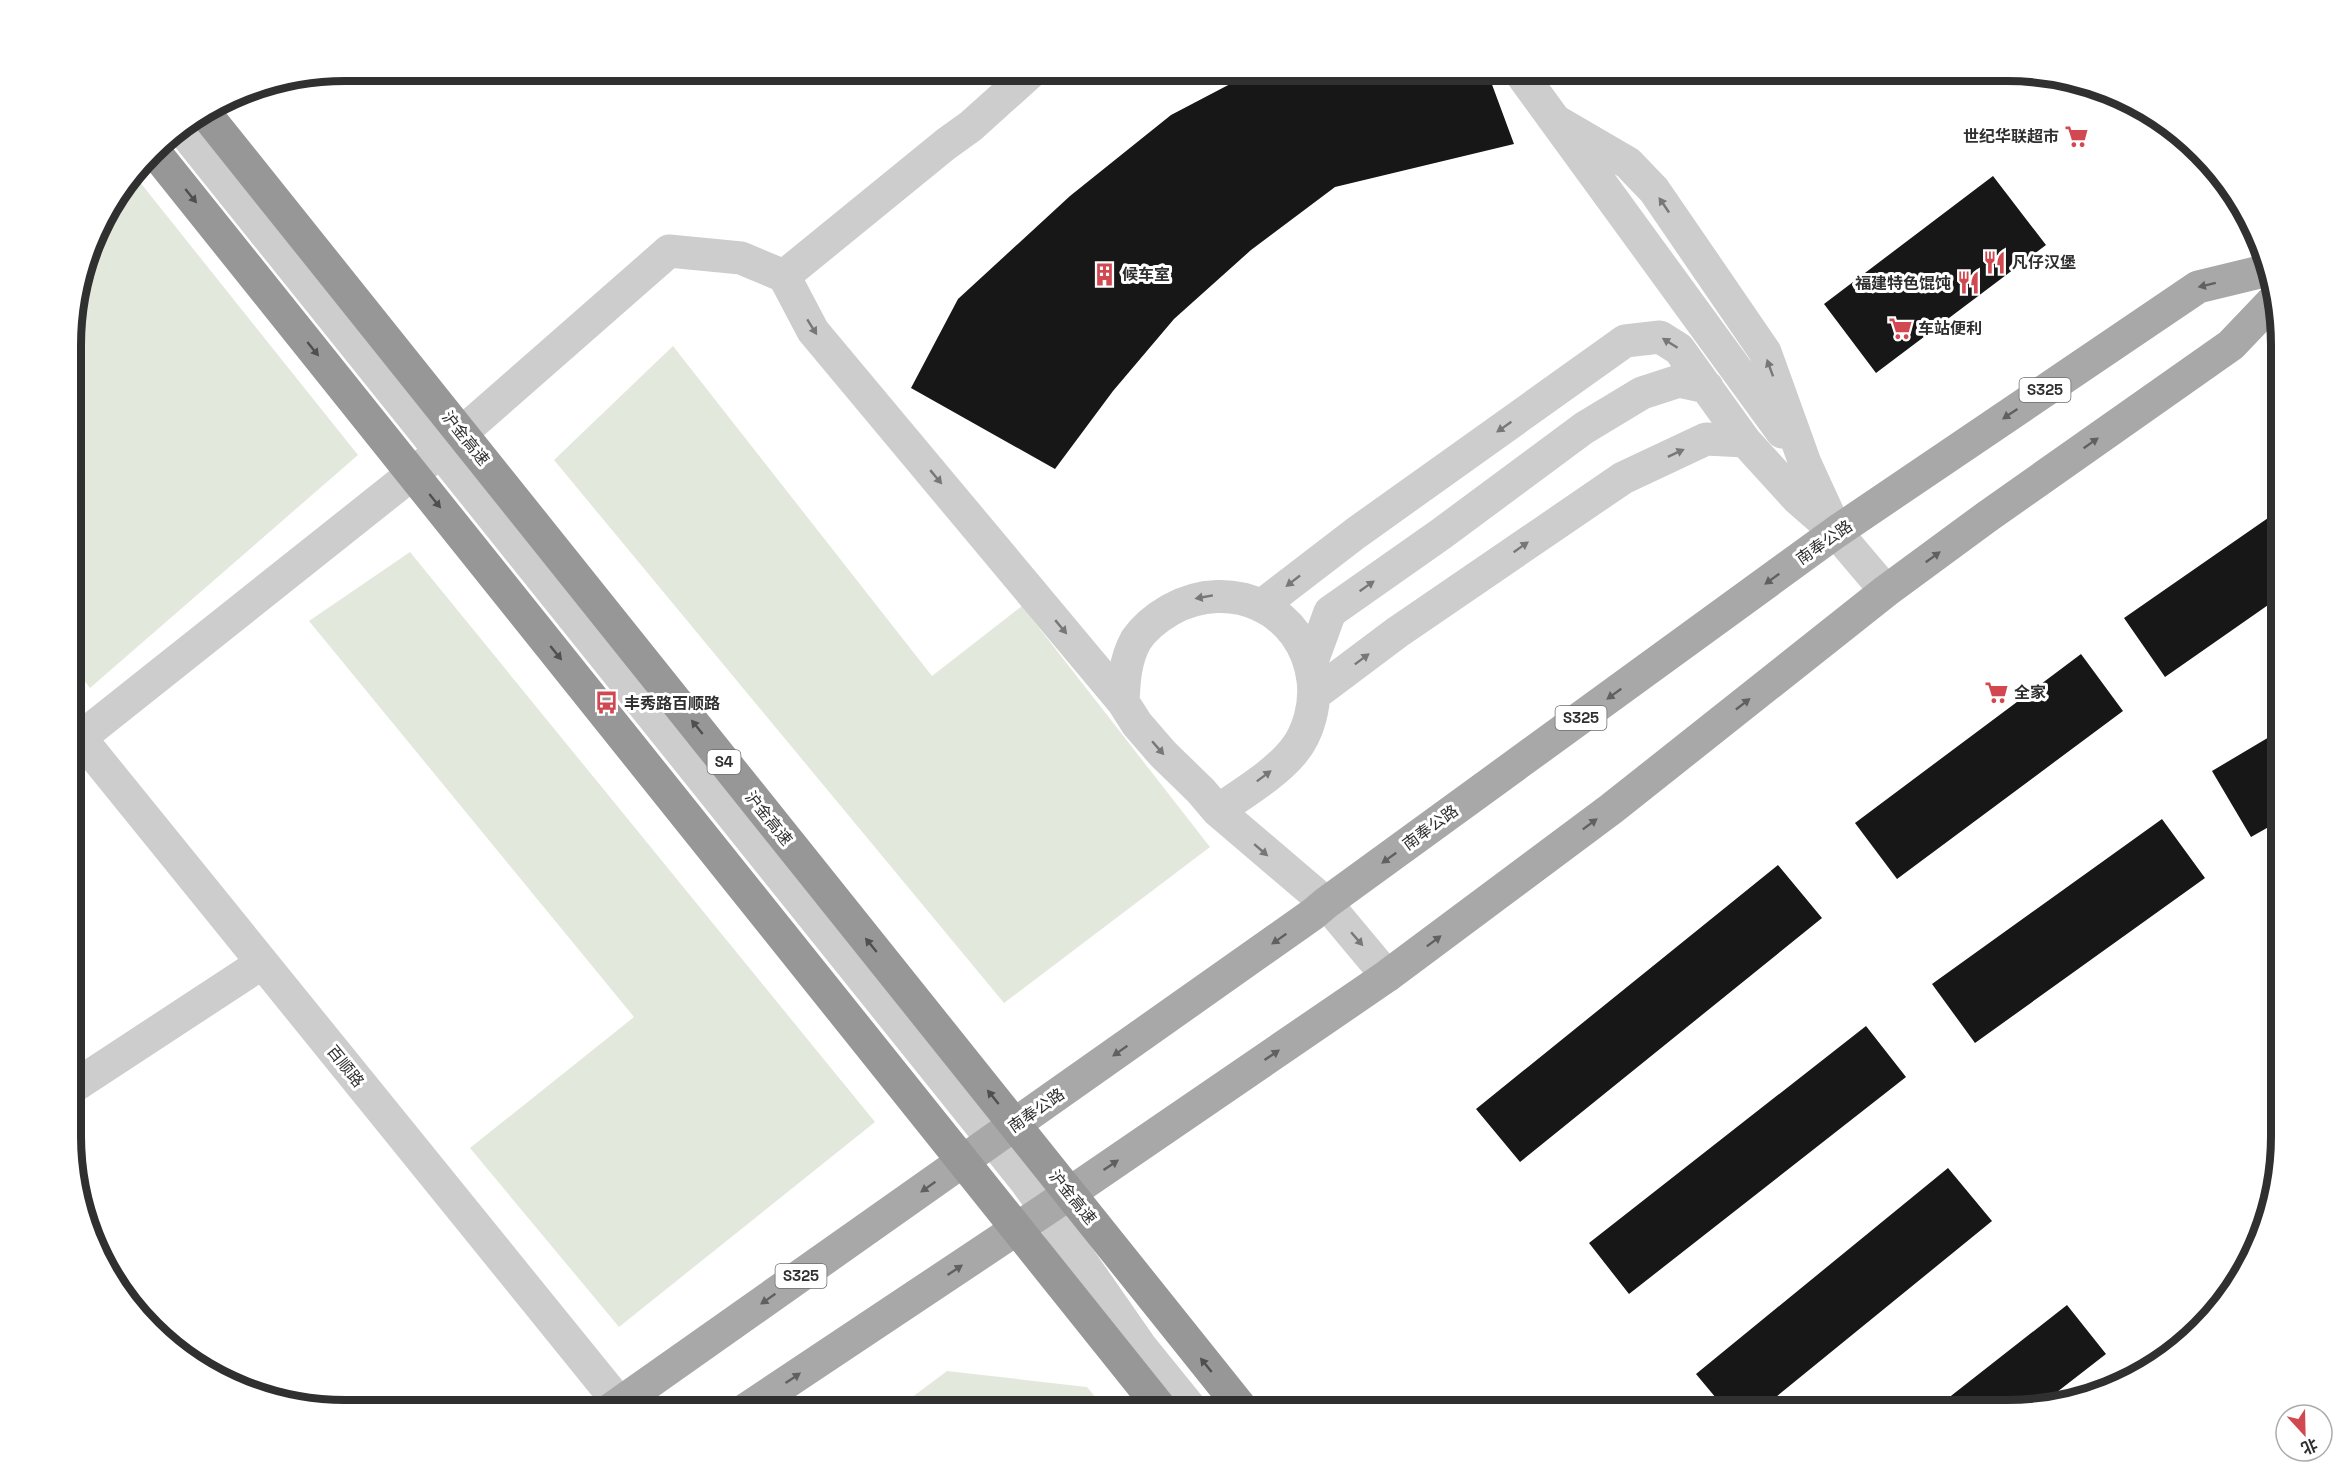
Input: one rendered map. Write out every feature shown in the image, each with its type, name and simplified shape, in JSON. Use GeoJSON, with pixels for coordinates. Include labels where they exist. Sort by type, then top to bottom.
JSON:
{"type":"FeatureCollection","features":[{"type":"Feature","properties":{"kind":"highway","name":"沪金高速"},"geometry":{"type":"LineString","coordinates":[[209,118],[1235,1400]]}},
{"type":"Feature","properties":{"kind":"highway"},"geometry":{"type":"LineString","coordinates":[[159,157],[1154,1400]]}},
{"type":"Feature","properties":{"kind":"main road","name":"南奉公路"},"geometry":{"type":"LineString","coordinates":[[625,1400],[1304,921],[1836,532],[2198,287],[2260,272]]}},
{"type":"Feature","properties":{"kind":"main road"},"geometry":{"type":"LineString","coordinates":[[759,1400],[1045,1210],[1387,976],[1611,809],[1886,591],[1988,516],[2231,345],[2268,306]]}},
{"type":"Feature","properties":{"kind":"street"},"geometry":{"type":"LineString","coordinates":[[784,276],[970,126],[1020,81]]}},
{"type":"Feature","properties":{"kind":"street"},"geometry":{"type":"LineString","coordinates":[[1527,81],[1805,463],[1836,532]]}},
{"type":"Feature","properties":{"kind":"street"},"geometry":{"type":"LineString","coordinates":[[186,134],[1027,1183],[1141,1347],[1184,1400]]}},
{"type":"Feature","properties":{"kind":"street"},"geometry":{"type":"LineString","coordinates":[[81,729],[441,451],[669,251],[741,258],[784,276],[813,331],[1123,702],[1137,724],[1218,811],[1326,903],[1387,976]]}},
{"type":"Feature","properties":{"kind":"street"},"geometry":{"type":"LineString","coordinates":[[1261,606],[1356,533],[1625,341],[1660,337],[1679,349],[1744,441],[1797,498],[1836,532],[1886,591]]}},
{"type":"Feature","properties":{"kind":"street"},"geometry":{"type":"LineString","coordinates":[[1218,811],[1293,752],[1308,725],[1313,679],[1330,612],[1441,534],[1584,428],[1642,393],[1680,381],[1707,387]]}},
{"type":"Feature","properties":{"kind":"street"},"geometry":{"type":"LineString","coordinates":[[1313,679],[1399,631],[1623,478],[1706,439],[1744,441]]}},
{"type":"Feature","properties":{"kind":"street"},"geometry":{"type":"LineString","coordinates":[[1123,702],[1125,669],[1137,639],[1159,616],[1187,601],[1217,595],[1248,599],[1276,614],[1297,636],[1313,679]]}},
{"type":"Feature","properties":{"kind":"street","name":"百顺路"},"geometry":{"type":"LineString","coordinates":[[81,739],[609,1400]]}},
{"type":"Feature","properties":{"kind":"street"},"geometry":{"type":"LineString","coordinates":[[81,1082],[262,963]]}},
{"type":"Feature","properties":{"kind":"shaded area"},"geometry":{"type":"Polygon","coordinates":[[[139,181],[358,455],[90,688],[81,676],[81,345],[83,310],[90,277],[101,244],[116,213],[139,181]]]}},
{"type":"Feature","properties":{"kind":"shaded area"},"geometry":{"type":"Polygon","coordinates":[[[673,346],[932,676],[1022,606],[1210,847],[1004,1003],[554,460],[673,346]]]}},
{"type":"Feature","properties":{"kind":"shaded area"},"geometry":{"type":"Polygon","coordinates":[[[410,552],[875,1122],[619,1327],[470,1148],[634,1017],[309,621],[410,552]]]}},
{"type":"Feature","properties":{"kind":"shaded area"},"geometry":{"type":"Polygon","coordinates":[[[947,1371],[1087,1387],[1098,1400],[908,1400],[947,1371]]]}},
{"type":"Feature","properties":{"kind":"building","name":"候车室"},"geometry":{"type":"Polygon","coordinates":[[[1236,81],[1491,81],[1514,144],[1335,187],[1251,250],[1174,319],[1113,391],[1055,469],[911,388],[958,299],[1070,196],[1171,115],[1236,81]]]}},
{"type":"Feature","properties":{"kind":"building"},"geometry":{"type":"Polygon","coordinates":[[[1993,176],[2046,245],[1876,373],[1824,304],[1993,176]]]}},
{"type":"Feature","properties":{"kind":"building"},"geometry":{"type":"Polygon","coordinates":[[[2271,516],[2271,603],[2165,677],[2124,618],[2271,516]]]}},
{"type":"Feature","properties":{"kind":"building"},"geometry":{"type":"Polygon","coordinates":[[[2081,654],[2123,711],[1897,879],[1855,823],[2081,654]]]}},
{"type":"Feature","properties":{"kind":"building"},"geometry":{"type":"Polygon","coordinates":[[[2271,736],[2271,826],[2251,837],[2212,771],[2271,736]]]}},
{"type":"Feature","properties":{"kind":"building"},"geometry":{"type":"Polygon","coordinates":[[[2162,819],[2205,878],[1975,1043],[1932,984],[2162,819]]]}},
{"type":"Feature","properties":{"kind":"building"},"geometry":{"type":"Polygon","coordinates":[[[1778,865],[1822,918],[1520,1162],[1476,1109],[1778,865]]]}},
{"type":"Feature","properties":{"kind":"building"},"geometry":{"type":"Polygon","coordinates":[[[1866,1026],[1906,1077],[1629,1294],[1589,1243],[1866,1026]]]}},
{"type":"Feature","properties":{"kind":"building"},"geometry":{"type":"Polygon","coordinates":[[[1948,1168],[1992,1221],[1772,1400],[1718,1400],[1696,1374],[1948,1168]]]}},
{"type":"Feature","properties":{"kind":"building"},"geometry":{"type":"Polygon","coordinates":[[[2067,1305],[2106,1354],[2051,1396],[2007,1400],[1946,1400],[2067,1305]]]}},
{"type":"Feature","properties":{"kind":"place","name":"世纪华联超市"},"geometry":{"type":"Point","coordinates":[2077,136]}},
{"type":"Feature","properties":{"kind":"place","name":"凡仔汉堡"},"geometry":{"type":"Point","coordinates":[1994,262]}},
{"type":"Feature","properties":{"kind":"place","name":"候车室"},"geometry":{"type":"Point","coordinates":[1104,274]}},
{"type":"Feature","properties":{"kind":"place","name":"福建特色馄饨"},"geometry":{"type":"Point","coordinates":[1969,283]}},
{"type":"Feature","properties":{"kind":"place","name":"车站便利"},"geometry":{"type":"Point","coordinates":[1900,328]}},
{"type":"Feature","properties":{"kind":"place","name":"全家"},"geometry":{"type":"Point","coordinates":[1996,692]}},
{"type":"Feature","properties":{"kind":"place","name":"丰秀路百顺路"},"geometry":{"type":"Point","coordinates":[606,703]}}]}
